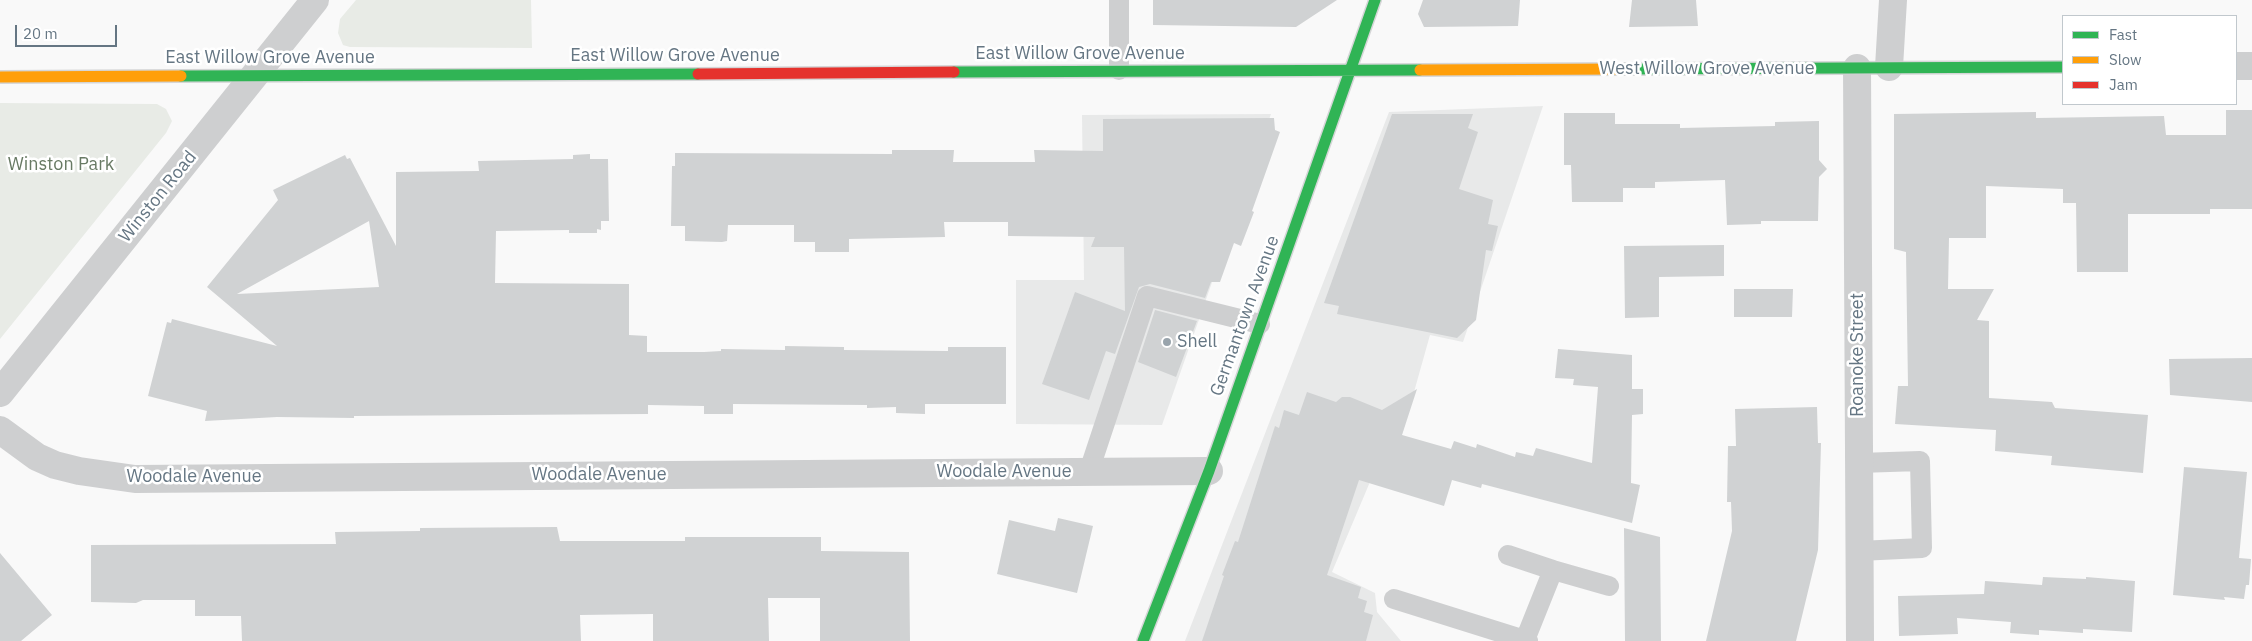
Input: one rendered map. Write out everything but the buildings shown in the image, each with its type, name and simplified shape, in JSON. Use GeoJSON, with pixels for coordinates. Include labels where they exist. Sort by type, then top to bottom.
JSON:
{"type":"FeatureCollection","features":[{"type":"Feature","properties":{"kind":"street","name":"Winston Road"},"geometry":{"type":"LineString","coordinates":[[0,393],[315,0]]}},
{"type":"Feature","properties":{"kind":"street","name":"Germantown Avenue"},"geometry":{"type":"LineString","coordinates":[[1143,641],[1209,471],[1375,0]]}},
{"type":"Feature","properties":{"kind":"street"},"geometry":{"type":"LineString","coordinates":[[1889,67],[1893,0]]}},
{"type":"Feature","properties":{"kind":"street"},"geometry":{"type":"LineString","coordinates":[[2237,66],[2252,66]]}},
{"type":"Feature","properties":{"kind":"street","name":"West Willow Grove Avenue"},"geometry":{"type":"LineString","coordinates":[[1350,71],[2062,67]]}},
{"type":"Feature","properties":{"kind":"street","name":"Roanoke Street"},"geometry":{"type":"LineString","coordinates":[[1857,68],[1860,641]]}},
{"type":"Feature","properties":{"kind":"street","name":"East Willow Grove Avenue"},"geometry":{"type":"LineString","coordinates":[[0,77],[1119,70],[1350,71]]}},
{"type":"Feature","properties":{"kind":"street","name":"Woodale Avenue"},"geometry":{"type":"LineString","coordinates":[[0,430],[37,457],[55,465],[79,471],[135,479],[1209,471]]}},
{"type":"Feature","properties":{"kind":"lane"},"geometry":{"type":"LineString","coordinates":[[1119,0],[1119,70]]}},
{"type":"Feature","properties":{"kind":"lane"},"geometry":{"type":"LineString","coordinates":[[1089,471],[1147,296],[1260,324]]}},
{"type":"Feature","properties":{"kind":"lane"},"geometry":{"type":"LineString","coordinates":[[1859,464],[1920,461],[1922,548],[1859,551]]}},
{"type":"Feature","properties":{"kind":"lane"},"geometry":{"type":"LineString","coordinates":[[1508,555],[1609,586]]}},
{"type":"Feature","properties":{"kind":"lane"},"geometry":{"type":"LineString","coordinates":[[1394,599],[1526,641],[1553,570]]}},
{"type":"Feature","properties":{"kind":"shaded area"},"geometry":{"type":"Polygon","coordinates":[[[1543,106],[1463,342],[1430,335],[1396,456],[1375,470],[1332,572],[1375,593],[1377,612],[1401,641],[1185,641],[1389,112],[1543,106]]]}},
{"type":"Feature","properties":{"kind":"shaded area"},"geometry":{"type":"Polygon","coordinates":[[[1271,114],[1162,425],[1016,424],[1016,280],[1084,280],[1082,115],[1271,114]]]}},
{"type":"Feature","properties":{"kind":"green space"},"geometry":{"type":"Polygon","coordinates":[[[356,0],[531,0],[532,48],[350,47],[343,45],[338,33],[340,19],[356,0]]]}},
{"type":"Feature","properties":{"kind":"green space","name":"Winston Park"},"geometry":{"type":"Polygon","coordinates":[[[0,103],[157,104],[166,109],[172,121],[166,133],[0,339],[0,103]]]}},
{"type":"Feature","properties":{"kind":"traffic: fast"},"geometry":{"type":"LineString","coordinates":[[1143,641],[1209,471],[1375,0]]}},
{"type":"Feature","properties":{"kind":"traffic: fast"},"geometry":{"type":"LineString","coordinates":[[1622,69],[2062,67]]}},
{"type":"Feature","properties":{"kind":"traffic: fast"},"geometry":{"type":"LineString","coordinates":[[954,72],[1420,70]]}},
{"type":"Feature","properties":{"kind":"traffic: fast"},"geometry":{"type":"LineString","coordinates":[[181,76],[698,74]]}},
{"type":"Feature","properties":{"kind":"traffic: slow"},"geometry":{"type":"LineString","coordinates":[[1420,70],[1622,69]]}},
{"type":"Feature","properties":{"kind":"traffic: slow"},"geometry":{"type":"LineString","coordinates":[[0,77],[181,76]]}},
{"type":"Feature","properties":{"kind":"traffic: jam"},"geometry":{"type":"LineString","coordinates":[[698,74],[954,72]]}},
{"type":"Feature","properties":{"kind":"place","name":"Shell"},"geometry":{"type":"Point","coordinates":[1167,342]}}]}
